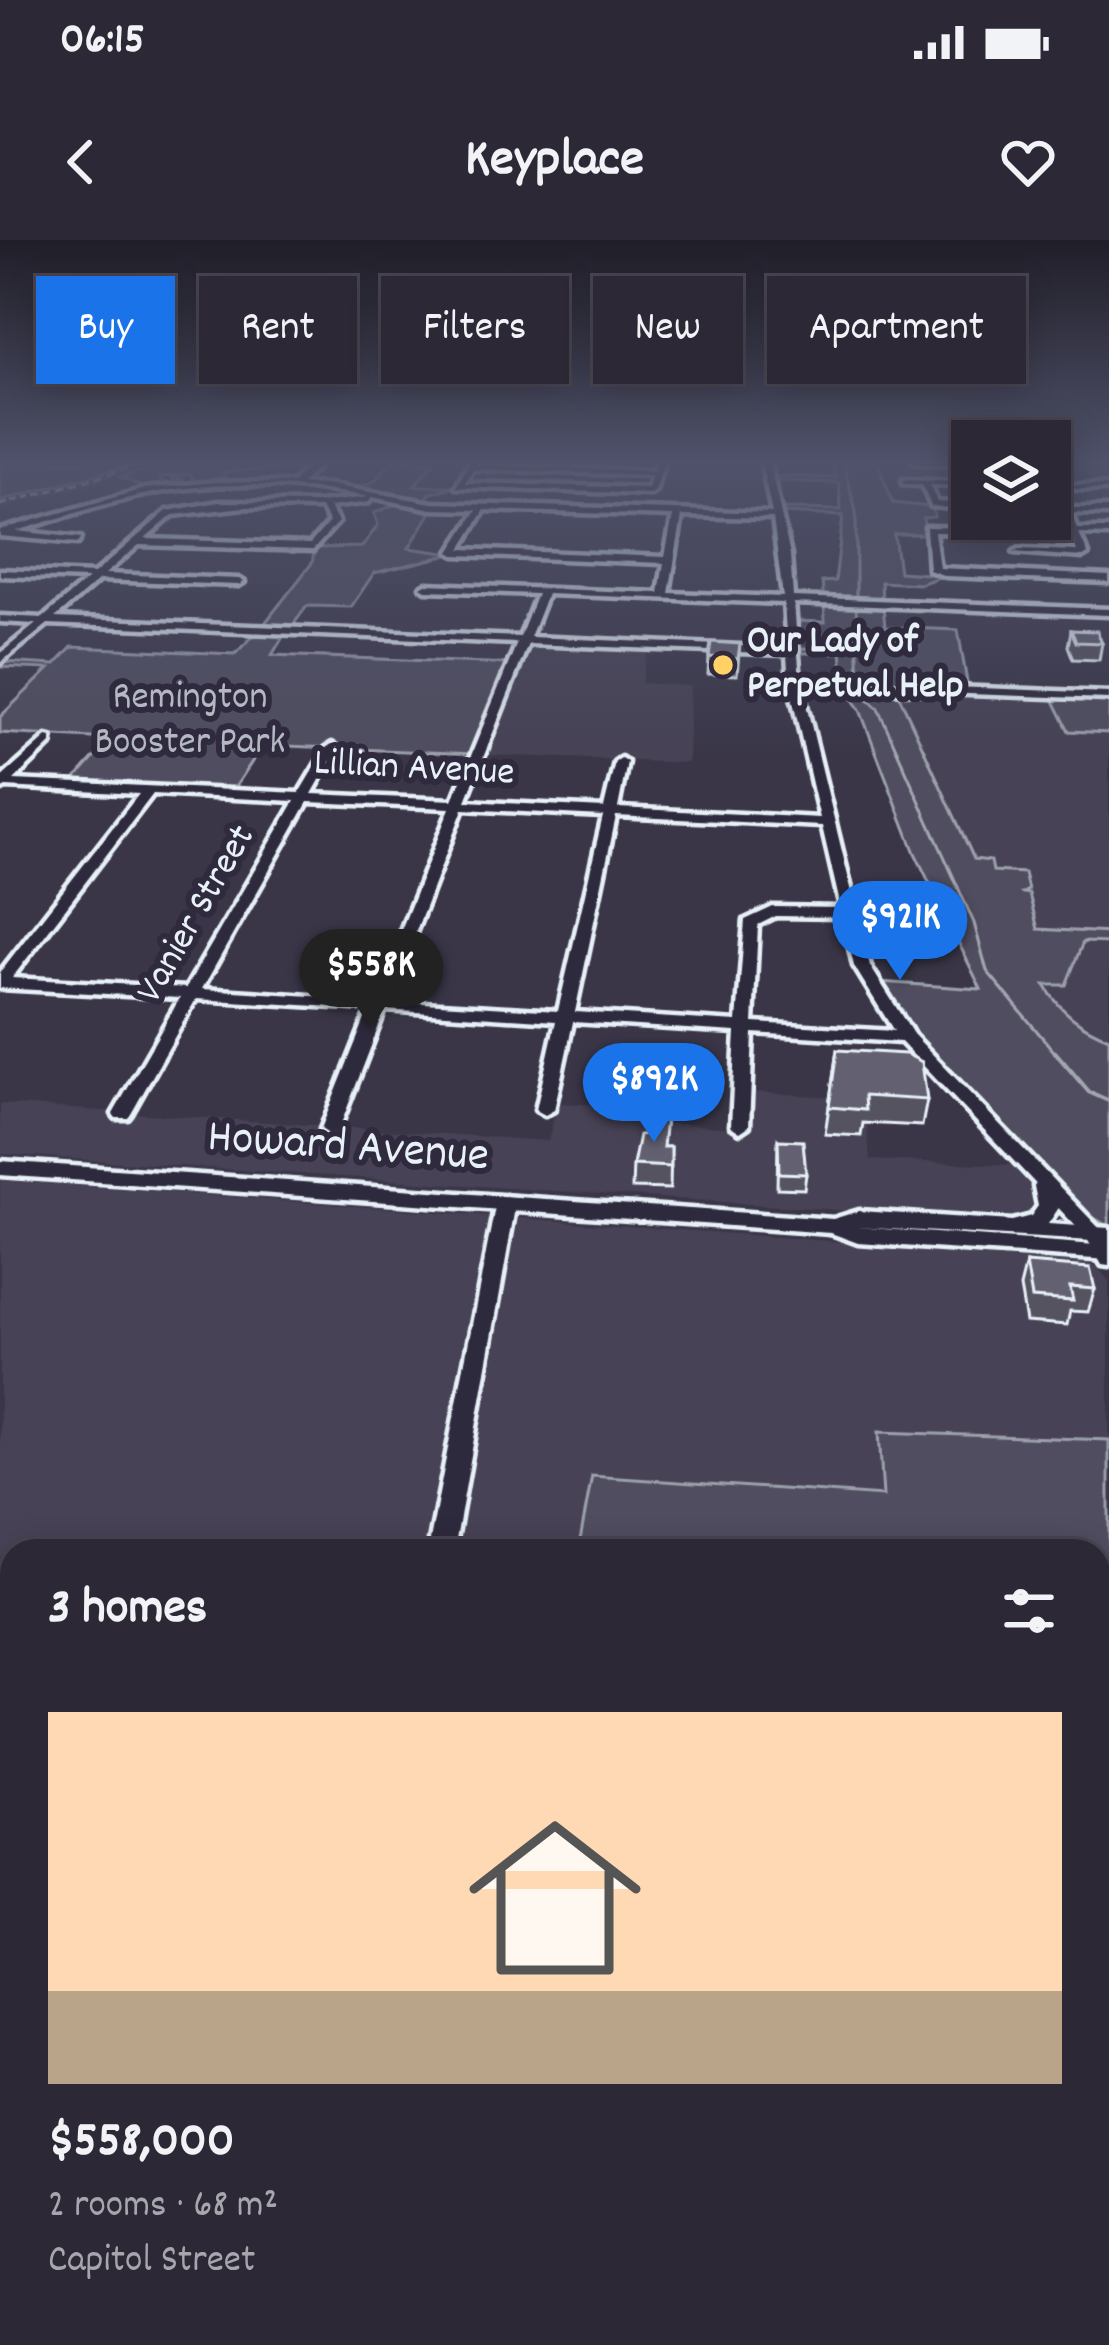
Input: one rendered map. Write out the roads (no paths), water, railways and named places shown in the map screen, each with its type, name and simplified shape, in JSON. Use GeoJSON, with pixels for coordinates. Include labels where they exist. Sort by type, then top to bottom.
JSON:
{"type":"FeatureCollection","features":[{"type":"Feature","properties":{"kind":"main road","name":"Howard Avenue"},"geometry":{"type":"LineString","coordinates":[[0,1168],[835,1226],[858,1236],[1105,1247]]}},
{"type":"Feature","properties":{"kind":"main road"},"geometry":{"type":"LineString","coordinates":[[1010,1228],[1040,1221],[1049,1206],[1045,1186]]}},
{"type":"Feature","properties":{"kind":"main road","name":"Howard Avenue"},"geometry":{"type":"LineString","coordinates":[[835,1226],[860,1218],[1010,1228],[1105,1247]]}},
{"type":"Feature","properties":{"kind":"street"},"geometry":{"type":"LineString","coordinates":[[0,660],[116,559]]}},
{"type":"Feature","properties":{"kind":"street"},"geometry":{"type":"LineString","coordinates":[[649,559],[670,560],[663,596]]}},
{"type":"Feature","properties":{"kind":"street"},"geometry":{"type":"LineString","coordinates":[[783,559],[795,684],[824,822],[862,966],[906,1037],[1105,1247]]}},
{"type":"Feature","properties":{"kind":"street"},"geometry":{"type":"LineString","coordinates":[[933,559],[934,570],[939,571],[1109,579]]}},
{"type":"Feature","properties":{"kind":"street"},"geometry":{"type":"LineString","coordinates":[[0,573],[239,582]]}},
{"type":"Feature","properties":{"kind":"street"},"geometry":{"type":"LineString","coordinates":[[426,587],[1109,612]]}},
{"type":"Feature","properties":{"kind":"street"},"geometry":{"type":"LineString","coordinates":[[330,1129],[543,591]]}},
{"type":"Feature","properties":{"kind":"street"},"geometry":{"type":"LineString","coordinates":[[0,619],[789,651]]}},
{"type":"Feature","properties":{"kind":"street"},"geometry":{"type":"LineString","coordinates":[[795,684],[1109,696]]}},
{"type":"Feature","properties":{"kind":"street"},"geometry":{"type":"LineString","coordinates":[[1,784],[47,740]]}},
{"type":"Feature","properties":{"kind":"street","name":"Vanier Street"},"geometry":{"type":"LineString","coordinates":[[122,1114],[332,748]]}},
{"type":"Feature","properties":{"kind":"street"},"geometry":{"type":"LineString","coordinates":[[545,1110],[620,761]]}},
{"type":"Feature","properties":{"kind":"street","name":"Lillian Avenue"},"geometry":{"type":"LineString","coordinates":[[1,784],[824,822]]}},
{"type":"Feature","properties":{"kind":"street"},"geometry":{"type":"LineString","coordinates":[[0,982],[149,790]]}},
{"type":"Feature","properties":{"kind":"street"},"geometry":{"type":"LineString","coordinates":[[740,1126],[750,923],[773,911],[848,913]]}},
{"type":"Feature","properties":{"kind":"street"},"geometry":{"type":"LineString","coordinates":[[0,982],[906,1037]]}},
{"type":"Feature","properties":{"kind":"street"},"geometry":{"type":"LineString","coordinates":[[443,1539],[506,1202]]}},
{"type":"Feature","properties":{"kind":"waterway"},"geometry":{"type":"LineString","coordinates":[[856,559],[856,601]]}},
{"type":"Feature","properties":{"kind":"waterway"},"geometry":{"type":"LineString","coordinates":[[856,606],[859,682]]}},
{"type":"Feature","properties":{"kind":"waterway"},"geometry":{"type":"LineString","coordinates":[[859,691],[878,708],[974,923],[987,971],[1057,1055]]}},
{"type":"Feature","properties":{"kind":"waterway"},"geometry":{"type":"LineString","coordinates":[[1055,1052],[1089,1092],[1109,1101]]}},
{"type":"Feature","properties":{"kind":"place","name":"Our Lady of Perpetual Help"},"geometry":{"type":"Point","coordinates":[723,665]}},
{"type":"Feature","properties":{"kind":"park label","name":"Remington Booster Park"},"geometry":{"type":"Point","coordinates":[190,722]}}]}
